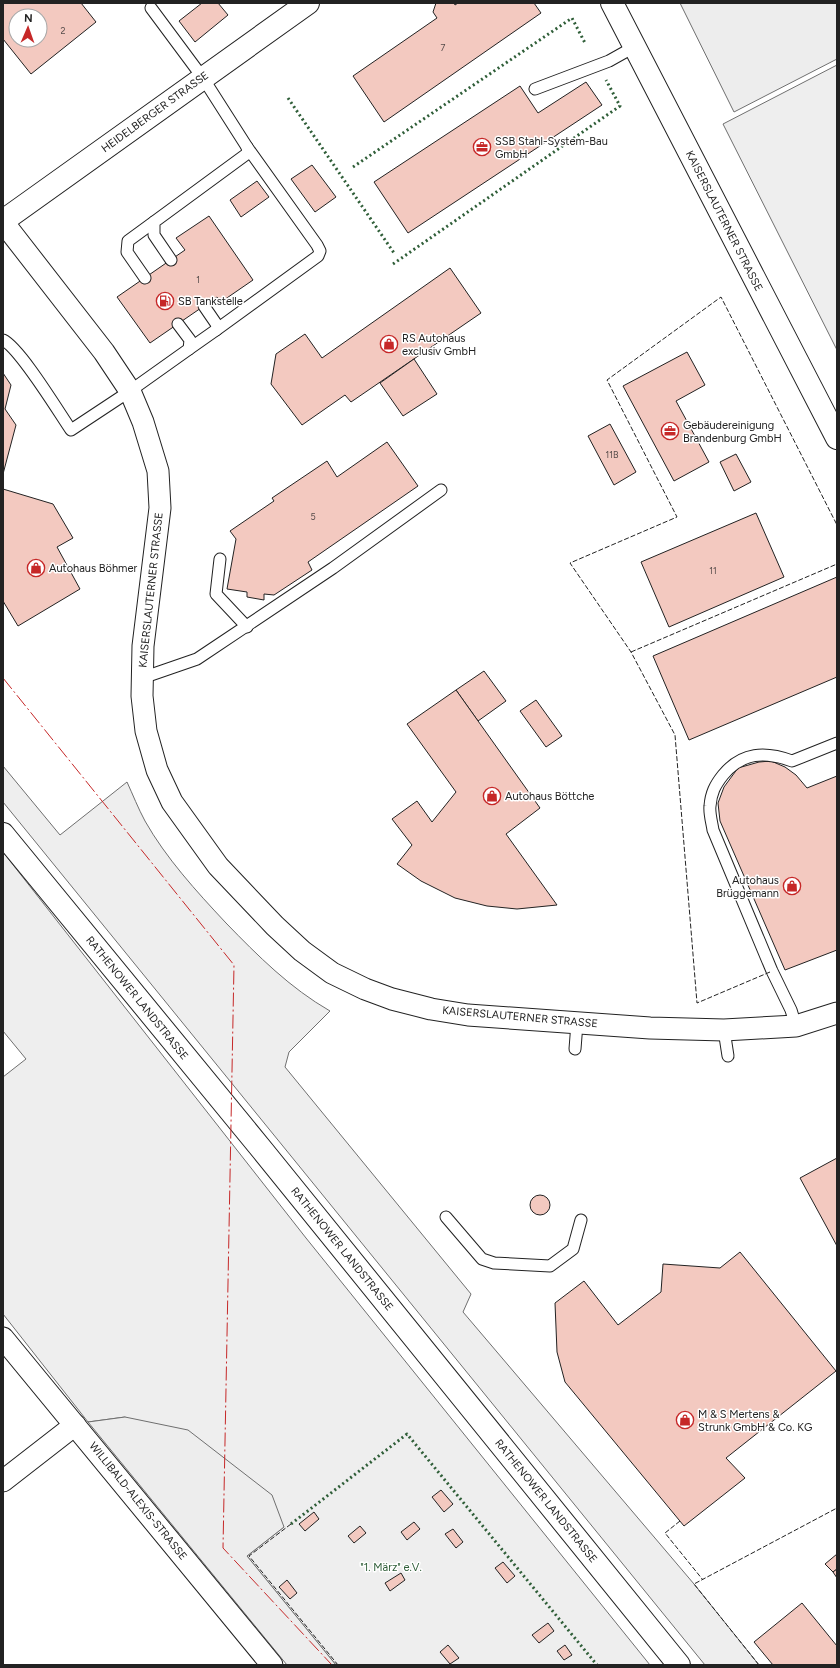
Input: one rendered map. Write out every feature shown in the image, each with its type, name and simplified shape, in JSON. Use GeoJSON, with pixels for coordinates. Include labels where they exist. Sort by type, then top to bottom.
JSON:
{"type":"FeatureCollection","features":[{"type":"Feature","properties":{"kind":"main road","name":"HEIDELBERGER STRASSE"},"geometry":{"type":"LineString","coordinates":[[3,222],[308,3]]}},
{"type":"Feature","properties":{"kind":"main road","name":"KAISERSLAUTERNER STRASSE"},"geometry":{"type":"LineString","coordinates":[[612,3],[837,438]]}},
{"type":"Feature","properties":{"kind":"main road","name":"RATHENOWER LANDSTRASSE"},"geometry":{"type":"LineString","coordinates":[[3,834],[263,1151],[679,1665]]}},
{"type":"Feature","properties":{"kind":"street","name":"KAISERSLAUTERNER STRASSE"},"geometry":{"type":"LineString","coordinates":[[3,222],[104,352],[130,391],[143,422],[158,471],[160,508],[143,646],[142,696],[146,731],[157,770],[172,802],[218,866],[275,926],[302,951],[332,973],[365,989],[392,999],[432,1009],[468,1014],[577,1023],[724,1030],[796,1026],[837,1013]]}},
{"type":"Feature","properties":{"kind":"street","name":"WILLIBALD-ALEXIS-STRASSE"},"geometry":{"type":"LineString","coordinates":[[3,1338],[272,1665]]}},
{"type":"Feature","properties":{"kind":"street"},"geometry":{"type":"LineString","coordinates":[[3,1481],[75,1425]]}},
{"type":"Feature","properties":{"kind":"lane"},"geometry":{"type":"LineString","coordinates":[[3,340],[8,342],[22,358],[71,430],[190,349],[318,256],[320,251],[318,245],[247,147],[203,78],[151,8]]}},
{"type":"Feature","properties":{"kind":"lane"},"geometry":{"type":"LineString","coordinates":[[535,89],[609,61],[634,47]]}},
{"type":"Feature","properties":{"kind":"lane"},"geometry":{"type":"LineString","coordinates":[[145,278],[127,252],[128,241],[248,153],[247,147]]}},
{"type":"Feature","properties":{"kind":"lane"},"geometry":{"type":"LineString","coordinates":[[154,222],[154,235],[171,260]]}},
{"type":"Feature","properties":{"kind":"lane"},"geometry":{"type":"LineString","coordinates":[[204,306],[217,325],[216,330]]}},
{"type":"Feature","properties":{"kind":"lane"},"geometry":{"type":"LineString","coordinates":[[178,324],[190,340],[190,349]]}},
{"type":"Feature","properties":{"kind":"lane"},"geometry":{"type":"LineString","coordinates":[[142,678],[197,659],[334,568],[441,490]]}},
{"type":"Feature","properties":{"kind":"lane"},"geometry":{"type":"LineString","coordinates":[[220,559],[216,594],[247,627]]}},
{"type":"Feature","properties":{"kind":"lane"},"geometry":{"type":"LineString","coordinates":[[796,1026],[791,1010],[772,971],[713,830],[709,807],[714,786],[731,766],[744,758],[763,754],[792,760],[837,743]]}},
{"type":"Feature","properties":{"kind":"lane"},"geometry":{"type":"LineString","coordinates":[[575,1049],[577,1023]]}},
{"type":"Feature","properties":{"kind":"lane"},"geometry":{"type":"LineString","coordinates":[[724,1030],[728,1056]]}},
{"type":"Feature","properties":{"kind":"lane"},"geometry":{"type":"LineString","coordinates":[[446,1217],[482,1259],[494,1263],[550,1266],[573,1249],[581,1220]]}},
{"type":"Feature","properties":{"kind":"green space"},"geometry":{"type":"Polygon","coordinates":[[[837,65],[837,350],[723,124],[837,65]]]}},
{"type":"Feature","properties":{"kind":"green space"},"geometry":{"type":"Polygon","coordinates":[[[3,766],[60,835],[127,782],[142,816],[153,835],[182,874],[204,899],[275,971],[301,992],[330,1011],[289,1052],[285,1067],[471,1294],[463,1312],[694,1584],[759,1665],[705,1665],[3,802],[3,766]]]}},
{"type":"Feature","properties":{"kind":"green space","name":"\"1. März\" e.V."},"geometry":{"type":"Polygon","coordinates":[[[3,852],[306,1238],[650,1665],[336,1665],[247,1556],[284,1527],[125,1417],[88,1422],[3,1314],[3,1077],[26,1059],[3,1031],[3,852]]]}},
{"type":"Feature","properties":{"kind":"shaded area"},"geometry":{"type":"Polygon","coordinates":[[[680,3],[837,3],[837,59],[734,112],[680,3]]]}},
{"type":"Feature","properties":{"kind":"shaded area"},"geometry":{"type":"Polygon","coordinates":[[[125,1417],[188,1430],[272,1495],[284,1527],[247,1556],[336,1665],[287,1665],[88,1422],[125,1417]]]}},
{"type":"Feature","properties":{"kind":"building"},"geometry":{"type":"Polygon","coordinates":[[[3,3],[81,3],[96,22],[31,74],[10,48],[48,48],[48,8],[8,8],[8,45],[3,39],[3,3]]]}},
{"type":"Feature","properties":{"kind":"building"},"geometry":{"type":"Polygon","coordinates":[[[202,3],[218,3],[228,15],[195,42],[179,21],[202,3]]]}},
{"type":"Feature","properties":{"kind":"building"},"geometry":{"type":"Polygon","coordinates":[[[436,3],[454,3],[455,5],[458,3],[534,3],[541,13],[384,122],[353,76],[437,18],[433,12],[436,3]]]}},
{"type":"Feature","properties":{"kind":"building","name":"SSB Stahl-System-Bau GmbH"},"geometry":{"type":"Polygon","coordinates":[[[586,82],[602,105],[408,233],[374,182],[520,86],[538,113],[586,82]]]}},
{"type":"Feature","properties":{"kind":"building"},"geometry":{"type":"Polygon","coordinates":[[[312,165],[336,197],[315,212],[291,179],[312,165]]]}},
{"type":"Feature","properties":{"kind":"building"},"geometry":{"type":"Polygon","coordinates":[[[257,181],[269,197],[241,217],[230,200],[257,181]]]}},
{"type":"Feature","properties":{"kind":"building"},"geometry":{"type":"Polygon","coordinates":[[[209,216],[253,280],[221,302],[217,297],[150,343],[117,297],[185,250],[176,238],[209,216]]]}},
{"type":"Feature","properties":{"kind":"building","name":"RS Autohaus exclusiv GmbH"},"geometry":{"type":"Polygon","coordinates":[[[450,268],[481,313],[351,402],[345,395],[302,425],[271,384],[276,354],[305,334],[322,358],[450,268]]]}},
{"type":"Feature","properties":{"kind":"building","name":"Gebäudereinigung Brandenburg GmbH"},"geometry":{"type":"Polygon","coordinates":[[[687,352],[705,385],[676,401],[709,462],[674,481],[623,386],[687,352]]]}},
{"type":"Feature","properties":{"kind":"building"},"geometry":{"type":"Polygon","coordinates":[[[414,359],[437,394],[403,416],[380,383],[414,359]]]}},
{"type":"Feature","properties":{"kind":"building"},"geometry":{"type":"Polygon","coordinates":[[[3,373],[11,385],[5,409],[16,425],[3,474],[3,373]]]}},
{"type":"Feature","properties":{"kind":"building"},"geometry":{"type":"Polygon","coordinates":[[[610,424],[636,472],[614,485],[588,436],[610,424]]]}},
{"type":"Feature","properties":{"kind":"building"},"geometry":{"type":"Polygon","coordinates":[[[387,442],[418,486],[308,562],[312,570],[274,595],[264,594],[264,600],[247,597],[247,592],[227,589],[236,539],[230,531],[274,501],[272,498],[327,461],[337,477],[387,442]]]}},
{"type":"Feature","properties":{"kind":"building"},"geometry":{"type":"Polygon","coordinates":[[[736,454],[751,482],[734,491],[720,462],[736,454]]]}},
{"type":"Feature","properties":{"kind":"building","name":"Autohaus Böhmer"},"geometry":{"type":"Polygon","coordinates":[[[3,489],[53,504],[73,538],[57,547],[80,589],[18,626],[3,601],[3,489]]]}},
{"type":"Feature","properties":{"kind":"building"},"geometry":{"type":"Polygon","coordinates":[[[756,513],[784,577],[669,627],[641,562],[756,513]]]}},
{"type":"Feature","properties":{"kind":"building"},"geometry":{"type":"Polygon","coordinates":[[[837,577],[837,677],[689,740],[653,656],[837,577]]]}},
{"type":"Feature","properties":{"kind":"building"},"geometry":{"type":"Polygon","coordinates":[[[484,671],[506,701],[478,721],[456,690],[484,671]]]}},
{"type":"Feature","properties":{"kind":"building","name":"Autohaus Böttche"},"geometry":{"type":"Polygon","coordinates":[[[456,690],[540,808],[506,834],[557,905],[517,909],[487,906],[455,898],[421,881],[397,864],[412,845],[392,819],[417,801],[432,822],[456,792],[407,724],[456,690]]]}},
{"type":"Feature","properties":{"kind":"building"},"geometry":{"type":"Polygon","coordinates":[[[536,700],[562,736],[546,747],[520,711],[536,700]]]}},
{"type":"Feature","properties":{"kind":"building","name":"Autohaus Brüggemann"},"geometry":{"type":"Polygon","coordinates":[[[771,761],[785,767],[796,775],[807,788],[837,776],[837,950],[785,970],[720,821],[718,803],[724,787],[738,768],[759,762],[771,761]]]}},
{"type":"Feature","properties":{"kind":"building"},"geometry":{"type":"Polygon","coordinates":[[[837,1158],[837,1246],[800,1178],[837,1158]]]}},
{"type":"Feature","properties":{"kind":"building"},"geometry":{"type":"Polygon","coordinates":[[[540,1195],[547,1198],[550,1205],[547,1212],[540,1215],[533,1212],[530,1205],[533,1198],[540,1195]]]}},
{"type":"Feature","properties":{"kind":"building","name":"M & S Mertens & Strunk GmbH & Co. KG"},"geometry":{"type":"Polygon","coordinates":[[[740,1252],[836,1371],[726,1458],[745,1478],[684,1526],[565,1382],[557,1352],[555,1303],[584,1281],[618,1325],[661,1292],[663,1264],[720,1268],[740,1252]]]}},
{"type":"Feature","properties":{"kind":"building"},"geometry":{"type":"Polygon","coordinates":[[[441,1490],[453,1504],[444,1512],[432,1497],[441,1490]]]}},
{"type":"Feature","properties":{"kind":"building"},"geometry":{"type":"Polygon","coordinates":[[[314,1512],[319,1519],[305,1531],[299,1524],[314,1512]]]}},
{"type":"Feature","properties":{"kind":"building"},"geometry":{"type":"Polygon","coordinates":[[[414,1522],[420,1529],[407,1540],[401,1532],[414,1522]]]}},
{"type":"Feature","properties":{"kind":"building"},"geometry":{"type":"Polygon","coordinates":[[[360,1526],[366,1533],[354,1543],[348,1536],[360,1526]]]}},
{"type":"Feature","properties":{"kind":"building"},"geometry":{"type":"Polygon","coordinates":[[[453,1529],[463,1542],[456,1548],[445,1534],[453,1529]]]}},
{"type":"Feature","properties":{"kind":"building"},"geometry":{"type":"Polygon","coordinates":[[[837,1554],[837,1569],[833,1572],[825,1564],[837,1554]]]}},
{"type":"Feature","properties":{"kind":"building"},"geometry":{"type":"Polygon","coordinates":[[[503,1562],[515,1576],[507,1583],[495,1568],[503,1562]]]}},
{"type":"Feature","properties":{"kind":"building"},"geometry":{"type":"Polygon","coordinates":[[[837,1569],[837,1578],[833,1572],[837,1569]]]}},
{"type":"Feature","properties":{"kind":"building"},"geometry":{"type":"Polygon","coordinates":[[[401,1573],[405,1580],[390,1591],[385,1583],[401,1573]]]}},
{"type":"Feature","properties":{"kind":"building"},"geometry":{"type":"Polygon","coordinates":[[[287,1580],[297,1593],[290,1599],[279,1587],[287,1580]]]}},
{"type":"Feature","properties":{"kind":"building"},"geometry":{"type":"Polygon","coordinates":[[[802,1603],[837,1646],[837,1665],[773,1665],[754,1642],[802,1603]]]}},
{"type":"Feature","properties":{"kind":"building"},"geometry":{"type":"Polygon","coordinates":[[[548,1623],[554,1631],[539,1643],[532,1635],[548,1623]]]}},
{"type":"Feature","properties":{"kind":"building"},"geometry":{"type":"Polygon","coordinates":[[[448,1645],[459,1658],[450,1664],[440,1652],[448,1645]]]}},
{"type":"Feature","properties":{"kind":"building"},"geometry":{"type":"Polygon","coordinates":[[[565,1645],[572,1655],[564,1660],[557,1651],[565,1645]]]}},
{"type":"Feature","properties":{"kind":"hedge"},"geometry":{"type":"LineString","coordinates":[[353,167],[572,18],[585,43]]}},
{"type":"Feature","properties":{"kind":"hedge"},"geometry":{"type":"LineString","coordinates":[[393,264],[620,106],[606,80]]}},
{"type":"Feature","properties":{"kind":"hedge"},"geometry":{"type":"LineString","coordinates":[[288,98],[394,253]]}},
{"type":"Feature","properties":{"kind":"hedge"},"geometry":{"type":"LineString","coordinates":[[291,1524],[407,1434],[597,1665]]}},
{"type":"Feature","properties":{"kind":"fence"},"geometry":{"type":"LineString","coordinates":[[770,972],[697,1003],[675,735],[631,652],[570,563],[677,517],[607,380],[721,297],[837,525]]}},
{"type":"Feature","properties":{"kind":"fence"},"geometry":{"type":"LineString","coordinates":[[631,652],[837,564]]}},
{"type":"Feature","properties":{"kind":"fence"},"geometry":{"type":"LineString","coordinates":[[759,1665],[694,1584],[837,1508]]}},
{"type":"Feature","properties":{"kind":"fence"},"geometry":{"type":"LineString","coordinates":[[680,1521],[665,1533],[703,1580]]}},
{"type":"Feature","properties":{"kind":"fence"},"geometry":{"type":"LineString","coordinates":[[291,1524],[249,1556],[338,1665]]}},
{"type":"Feature","properties":{"kind":"power"},"geometry":{"type":"LineString","coordinates":[[3,678],[234,965],[223,1548],[332,1665]]}},
{"type":"Feature","properties":{"kind":"place","name":"SSB Stahl-System-Bau GmbH"},"geometry":{"type":"Point","coordinates":[482,147]}},
{"type":"Feature","properties":{"kind":"place","name":"SB Tankstelle"},"geometry":{"type":"Point","coordinates":[165,301]}},
{"type":"Feature","properties":{"kind":"place","name":"RS Autohaus exclusiv GmbH"},"geometry":{"type":"Point","coordinates":[389,344]}},
{"type":"Feature","properties":{"kind":"place","name":"Gebäudereinigung Brandenburg GmbH"},"geometry":{"type":"Point","coordinates":[670,431]}},
{"type":"Feature","properties":{"kind":"place","name":"Autohaus Böhmer"},"geometry":{"type":"Point","coordinates":[36,568]}},
{"type":"Feature","properties":{"kind":"place","name":"Autohaus Böttche"},"geometry":{"type":"Point","coordinates":[492,796]}},
{"type":"Feature","properties":{"kind":"place","name":"Autohaus Brüggemann"},"geometry":{"type":"Point","coordinates":[792,886]}},
{"type":"Feature","properties":{"kind":"place","name":"M & S Mertens & Strunk GmbH & Co. KG"},"geometry":{"type":"Point","coordinates":[685,1420]}}]}
